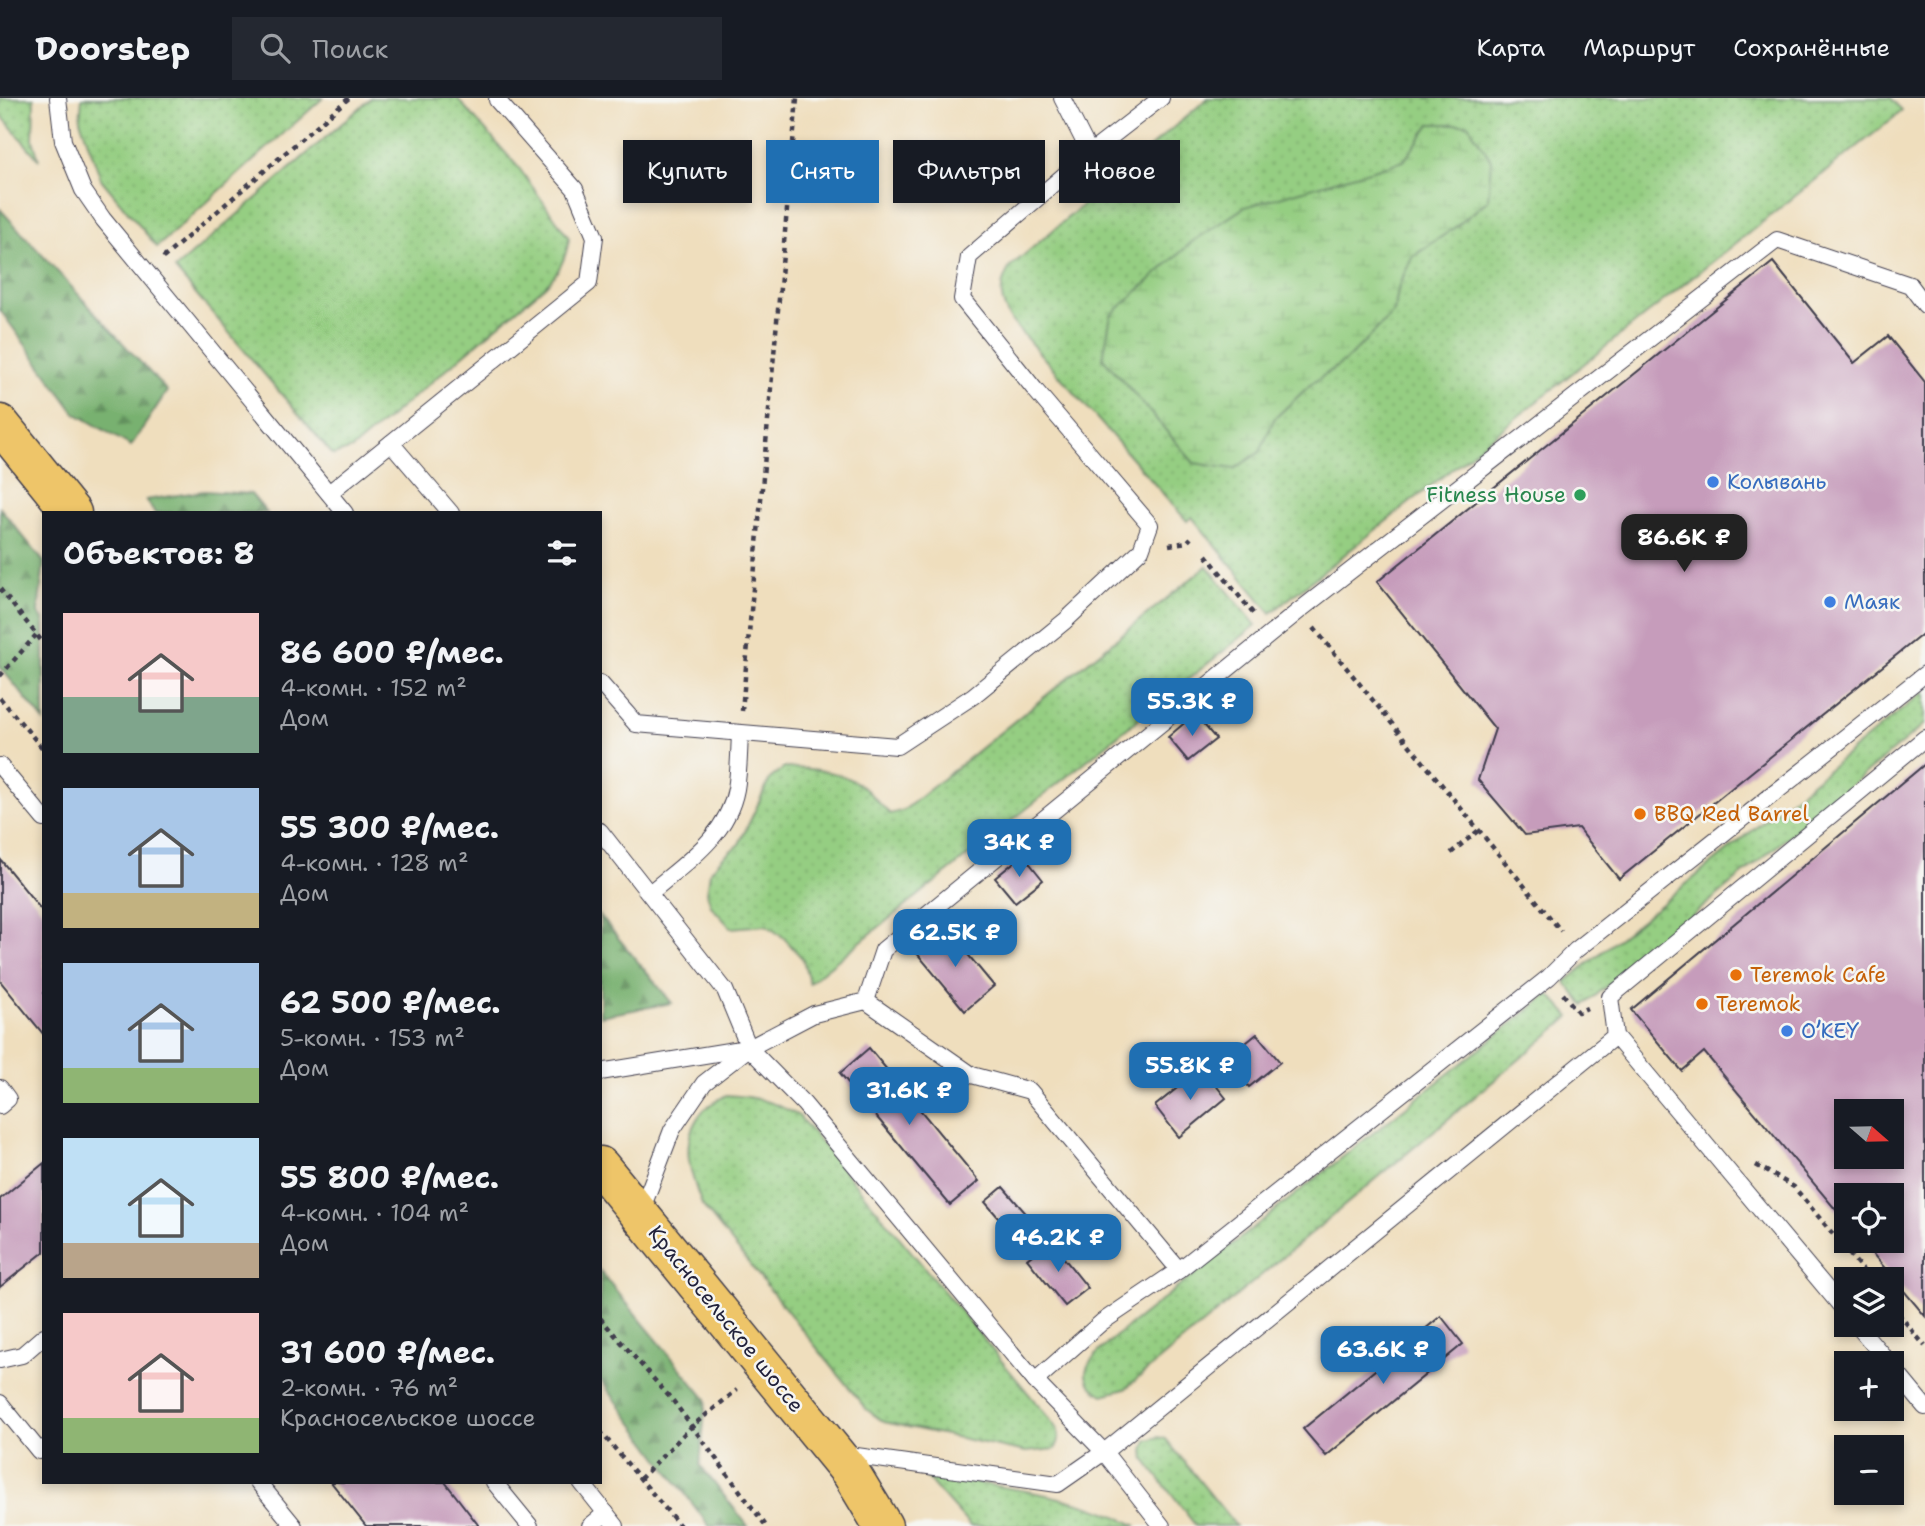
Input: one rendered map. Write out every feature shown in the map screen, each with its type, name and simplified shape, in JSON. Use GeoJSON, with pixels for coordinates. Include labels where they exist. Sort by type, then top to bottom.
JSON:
{"type":"FeatureCollection","features":[{"type":"Feature","properties":{"kind":"highway"},"geometry":{"type":"LineString","coordinates":[[0,424],[70,511]]}},
{"type":"Feature","properties":{"kind":"highway","name":"Красносельское шоссе"},"geometry":{"type":"LineString","coordinates":[[602,1168],[844,1463],[909,1526]]}},
{"type":"Feature","properties":{"kind":"highway","name":"Красносельское шоссе"},"geometry":{"type":"LineString","coordinates":[[844,1463],[883,1526]]}},
{"type":"Feature","properties":{"kind":"lane"},"geometry":{"type":"LineString","coordinates":[[58,98],[63,141],[83,190],[103,219],[344,511]]}},
{"type":"Feature","properties":{"kind":"lane"},"geometry":{"type":"LineString","coordinates":[[1062,98],[1083,140]]}},
{"type":"Feature","properties":{"kind":"lane"},"geometry":{"type":"LineString","coordinates":[[1107,140],[1161,98]]}},
{"type":"Feature","properties":{"kind":"lane"},"geometry":{"type":"LineString","coordinates":[[330,493],[589,283],[596,237],[575,189],[497,99]]}},
{"type":"Feature","properties":{"kind":"lane"},"geometry":{"type":"LineString","coordinates":[[602,685],[636,724],[897,746],[983,687],[1065,621],[1141,550],[1150,525],[962,299],[969,257],[1059,180]]}},
{"type":"Feature","properties":{"kind":"lane"},"geometry":{"type":"LineString","coordinates":[[866,1000],[883,950],[1300,610],[1777,240],[1910,285],[1925,305]]}},
{"type":"Feature","properties":{"kind":"lane"},"geometry":{"type":"LineString","coordinates":[[391,443],[449,511]]}},
{"type":"Feature","properties":{"kind":"lane"},"geometry":{"type":"LineString","coordinates":[[1035,1381],[1102,1322],[1179,1270],[1549,977],[1576,950],[1925,674]]}},
{"type":"Feature","properties":{"kind":"lane"},"geometry":{"type":"LineString","coordinates":[[650,892],[710,842],[730,813],[736,788],[740,734]]}},
{"type":"Feature","properties":{"kind":"lane"},"geometry":{"type":"LineString","coordinates":[[1834,1298],[1615,1036],[1610,997],[1925,738]]}},
{"type":"Feature","properties":{"kind":"lane"},"geometry":{"type":"LineString","coordinates":[[3,776],[42,817]]}},
{"type":"Feature","properties":{"kind":"lane"},"geometry":{"type":"LineString","coordinates":[[602,833],[725,990],[749,1048],[804,1104],[1035,1381],[1104,1452],[1163,1526]]}},
{"type":"Feature","properties":{"kind":"lane"},"geometry":{"type":"LineString","coordinates":[[639,1214],[672,1130],[704,1083],[749,1048],[814,1014],[866,1000]]}},
{"type":"Feature","properties":{"kind":"lane"},"geometry":{"type":"LineString","coordinates":[[866,1000],[972,1075],[1030,1091],[1179,1270]]}},
{"type":"Feature","properties":{"kind":"lane"},"geometry":{"type":"LineString","coordinates":[[844,1463],[1058,1484],[1104,1452],[1615,1036]]}},
{"type":"Feature","properties":{"kind":"lane"},"geometry":{"type":"LineString","coordinates":[[602,1072],[749,1048]]}},
{"type":"Feature","properties":{"kind":"lane"},"geometry":{"type":"LineString","coordinates":[[0,1088],[8,1098],[0,1106]]}},
{"type":"Feature","properties":{"kind":"lane"},"geometry":{"type":"LineString","coordinates":[[1867,1337],[1878,1351]]}},
{"type":"Feature","properties":{"kind":"lane"},"geometry":{"type":"LineString","coordinates":[[0,1360],[22,1354],[42,1338]]}},
{"type":"Feature","properties":{"kind":"lane"},"geometry":{"type":"LineString","coordinates":[[1904,1382],[1925,1407]]}},
{"type":"Feature","properties":{"kind":"lane"},"geometry":{"type":"LineString","coordinates":[[0,1403],[39,1451],[42,1449]]}},
{"type":"Feature","properties":{"kind":"lane"},"geometry":{"type":"LineString","coordinates":[[260,1484],[294,1526]]}},
{"type":"Feature","properties":{"kind":"lane"},"geometry":{"type":"LineString","coordinates":[[496,1484],[530,1526]]}},
{"type":"Feature","properties":{"kind":"lane"},"geometry":{"type":"LineString","coordinates":[[583,1484],[611,1520],[590,1526]]}},
{"type":"Feature","properties":{"kind":"path"},"geometry":{"type":"LineString","coordinates":[[160,261],[349,98]]}},
{"type":"Feature","properties":{"kind":"path"},"geometry":{"type":"LineString","coordinates":[[740,734],[797,98]]}},
{"type":"Feature","properties":{"kind":"path"},"geometry":{"type":"LineString","coordinates":[[1206,555],[1261,624],[1276,630]]}},
{"type":"Feature","properties":{"kind":"path"},"geometry":{"type":"LineString","coordinates":[[0,589],[42,642]]}},
{"type":"Feature","properties":{"kind":"path"},"geometry":{"type":"LineString","coordinates":[[1300,610],[1576,950]]}},
{"type":"Feature","properties":{"kind":"path"},"geometry":{"type":"LineString","coordinates":[[0,676],[36,635]]}},
{"type":"Feature","properties":{"kind":"path"},"geometry":{"type":"LineString","coordinates":[[0,698],[42,748]]}},
{"type":"Feature","properties":{"kind":"path"},"geometry":{"type":"LineString","coordinates":[[1451,853],[1479,830]]}},
{"type":"Feature","properties":{"kind":"path"},"geometry":{"type":"LineString","coordinates":[[1549,977],[1578,1012],[1610,997]]}},
{"type":"Feature","properties":{"kind":"path"},"geometry":{"type":"LineString","coordinates":[[602,1320],[674,1402],[766,1526]]}},
{"type":"Feature","properties":{"kind":"path"},"geometry":{"type":"LineString","coordinates":[[1904,1321],[1925,1346]]}},
{"type":"Feature","properties":{"kind":"path"},"geometry":{"type":"LineString","coordinates":[[640,1479],[692,1426],[765,1367]]}},
{"type":"Feature","properties":{"kind":"path"},"geometry":{"type":"LineString","coordinates":[[602,1433],[680,1526]]}},
{"type":"Feature","properties":{"kind":"green space"},"geometry":{"type":"Polygon","coordinates":[[[0,98],[34,98],[33,140],[39,160],[0,114],[0,98]]]}},
{"type":"Feature","properties":{"kind":"green space"},"geometry":{"type":"Polygon","coordinates":[[[82,98],[323,98],[157,247],[101,179],[80,120],[82,98]]]}},
{"type":"Feature","properties":{"kind":"green space"},"geometry":{"type":"Polygon","coordinates":[[[371,98],[457,98],[519,168],[569,238],[561,265],[545,286],[352,449],[333,455],[175,269],[371,98]]]}},
{"type":"Feature","properties":{"kind":"green space"},"geometry":{"type":"Polygon","coordinates":[[[1208,98],[1891,98],[1902,111],[1271,613],[1192,517],[1187,521],[1013,323],[1005,309],[1002,295],[1010,267],[1085,203],[1180,203],[1180,140],[1159,140],[1208,98]],[[1430,124],[1404,161],[1344,180],[1274,419],[1311,384],[1345,361],[1394,312],[1399,285],[1412,257],[1488,200],[1430,124]]]}},
{"type":"Feature","properties":{"kind":"green space"},"geometry":{"type":"Polygon","coordinates":[[[1430,124],[1468,124],[1491,160],[1488,200],[1412,257],[1399,285],[1394,312],[1345,361],[1311,384],[1274,419],[1260,452],[1234,469],[1194,463],[1103,358],[1111,315],[1192,242],[1245,207],[1404,161],[1430,124]]]}},
{"type":"Feature","properties":{"kind":"green space"},"geometry":{"type":"Polygon","coordinates":[[[0,209],[167,391],[131,446],[75,413],[0,310],[0,209]]]}},
{"type":"Feature","properties":{"kind":"green space"},"geometry":{"type":"Polygon","coordinates":[[[204,491],[251,494],[265,511],[154,511],[146,500],[204,491]]]}},
{"type":"Feature","properties":{"kind":"green space"},"geometry":{"type":"Polygon","coordinates":[[[0,508],[42,560],[38,613],[42,618],[42,719],[0,667],[0,508]]]}},
{"type":"Feature","properties":{"kind":"green space"},"geometry":{"type":"Polygon","coordinates":[[[1207,566],[1256,625],[809,983],[803,959],[784,938],[766,925],[731,928],[711,906],[707,893],[710,872],[739,844],[770,779],[784,768],[815,770],[845,777],[863,787],[890,814],[904,810],[1207,566]]]}},
{"type":"Feature","properties":{"kind":"green space"},"geometry":{"type":"Polygon","coordinates":[[[1925,691],[1925,724],[1584,1005],[1565,982],[1925,691]]]}},
{"type":"Feature","properties":{"kind":"green space"},"geometry":{"type":"Polygon","coordinates":[[[602,918],[672,1003],[602,1016],[602,918]]]}},
{"type":"Feature","properties":{"kind":"green space"},"geometry":{"type":"Polygon","coordinates":[[[1549,994],[1570,1017],[1125,1389],[1103,1395],[1092,1387],[1087,1380],[1088,1365],[1115,1337],[1549,994]]]}},
{"type":"Feature","properties":{"kind":"green space"},"geometry":{"type":"Polygon","coordinates":[[[726,1095],[764,1101],[799,1116],[1048,1417],[1059,1436],[1055,1449],[1026,1452],[884,1422],[866,1409],[702,1205],[690,1169],[691,1133],[703,1111],[726,1095]]]}},
{"type":"Feature","properties":{"kind":"green space"},"geometry":{"type":"Polygon","coordinates":[[[602,1273],[706,1399],[700,1465],[748,1526],[709,1526],[602,1382],[602,1273]]]}},
{"type":"Feature","properties":{"kind":"green space"},"geometry":{"type":"Polygon","coordinates":[[[1159,1437],[1166,1439],[1236,1526],[1196,1526],[1145,1460],[1147,1440],[1159,1437]]]}},
{"type":"Feature","properties":{"kind":"green space"},"geometry":{"type":"Polygon","coordinates":[[[924,1475],[1061,1498],[1137,1526],[970,1526],[924,1475]]]}},
{"type":"Feature","properties":{"kind":"building","name":"Колывань"},"geometry":{"type":"Polygon","coordinates":[[[1773,262],[1854,363],[1888,336],[1925,382],[1925,632],[1619,879],[1578,828],[1525,835],[1478,780],[1495,729],[1377,582],[1773,262]]]}},
{"type":"Feature","properties":{"kind":"building"},"geometry":{"type":"Polygon","coordinates":[[[1195,714],[1216,739],[1188,761],[1168,737],[1195,714]]]}},
{"type":"Feature","properties":{"kind":"building","name":"O’KEY"},"geometry":{"type":"Polygon","coordinates":[[[1925,764],[1925,1316],[1904,1291],[1904,1267],[1884,1267],[1872,1253],[1904,1253],[1904,1183],[1834,1183],[1834,1208],[1704,1052],[1682,1071],[1631,1010],[1925,764]]]}},
{"type":"Feature","properties":{"kind":"building"},"geometry":{"type":"Polygon","coordinates":[[[1023,855],[1043,880],[1015,902],[995,878],[1023,855]]]}},
{"type":"Feature","properties":{"kind":"building"},"geometry":{"type":"Polygon","coordinates":[[[0,859],[42,911],[42,1033],[0,981],[0,859]]]}},
{"type":"Feature","properties":{"kind":"building"},"geometry":{"type":"Polygon","coordinates":[[[945,927],[994,986],[965,1011],[915,951],[945,927]]]}},
{"type":"Feature","properties":{"kind":"building"},"geometry":{"type":"Polygon","coordinates":[[[1257,1034],[1280,1062],[1249,1087],[1226,1059],[1257,1034]]]}},
{"type":"Feature","properties":{"kind":"building"},"geometry":{"type":"Polygon","coordinates":[[[869,1048],[979,1181],[950,1205],[840,1073],[869,1048]]]}},
{"type":"Feature","properties":{"kind":"building"},"geometry":{"type":"Polygon","coordinates":[[[1202,1068],[1226,1098],[1179,1137],[1155,1106],[1202,1068]]]}},
{"type":"Feature","properties":{"kind":"building"},"geometry":{"type":"Polygon","coordinates":[[[42,1165],[42,1254],[0,1287],[0,1199],[42,1165]]]}},
{"type":"Feature","properties":{"kind":"building"},"geometry":{"type":"Polygon","coordinates":[[[1003,1187],[1043,1233],[1025,1248],[985,1202],[1003,1187]]]}},
{"type":"Feature","properties":{"kind":"building"},"geometry":{"type":"Polygon","coordinates":[[[1050,1241],[1088,1288],[1065,1306],[1027,1259],[1050,1241]]]}},
{"type":"Feature","properties":{"kind":"building"},"geometry":{"type":"Polygon","coordinates":[[[1441,1316],[1463,1344],[1326,1456],[1303,1429],[1441,1316]]]}},
{"type":"Feature","properties":{"kind":"building"},"geometry":{"type":"Polygon","coordinates":[[[333,1484],[447,1484],[479,1526],[366,1526],[333,1484]]]}},
{"type":"Feature","properties":{"kind":"place","name":"Колывань"},"geometry":{"type":"Point","coordinates":[1713,482]}},
{"type":"Feature","properties":{"kind":"place","name":"Fitness House"},"geometry":{"type":"Point","coordinates":[1580,495]}},
{"type":"Feature","properties":{"kind":"place","name":"Маяк"},"geometry":{"type":"Point","coordinates":[1830,602]}},
{"type":"Feature","properties":{"kind":"place","name":"BBQ Red Barrel"},"geometry":{"type":"Point","coordinates":[1640,814]}},
{"type":"Feature","properties":{"kind":"place","name":"Teremok Cafe"},"geometry":{"type":"Point","coordinates":[1736,975]}},
{"type":"Feature","properties":{"kind":"place","name":"Teremok"},"geometry":{"type":"Point","coordinates":[1702,1004]}},
{"type":"Feature","properties":{"kind":"place","name":"O’KEY"},"geometry":{"type":"Point","coordinates":[1787,1031]}}]}
